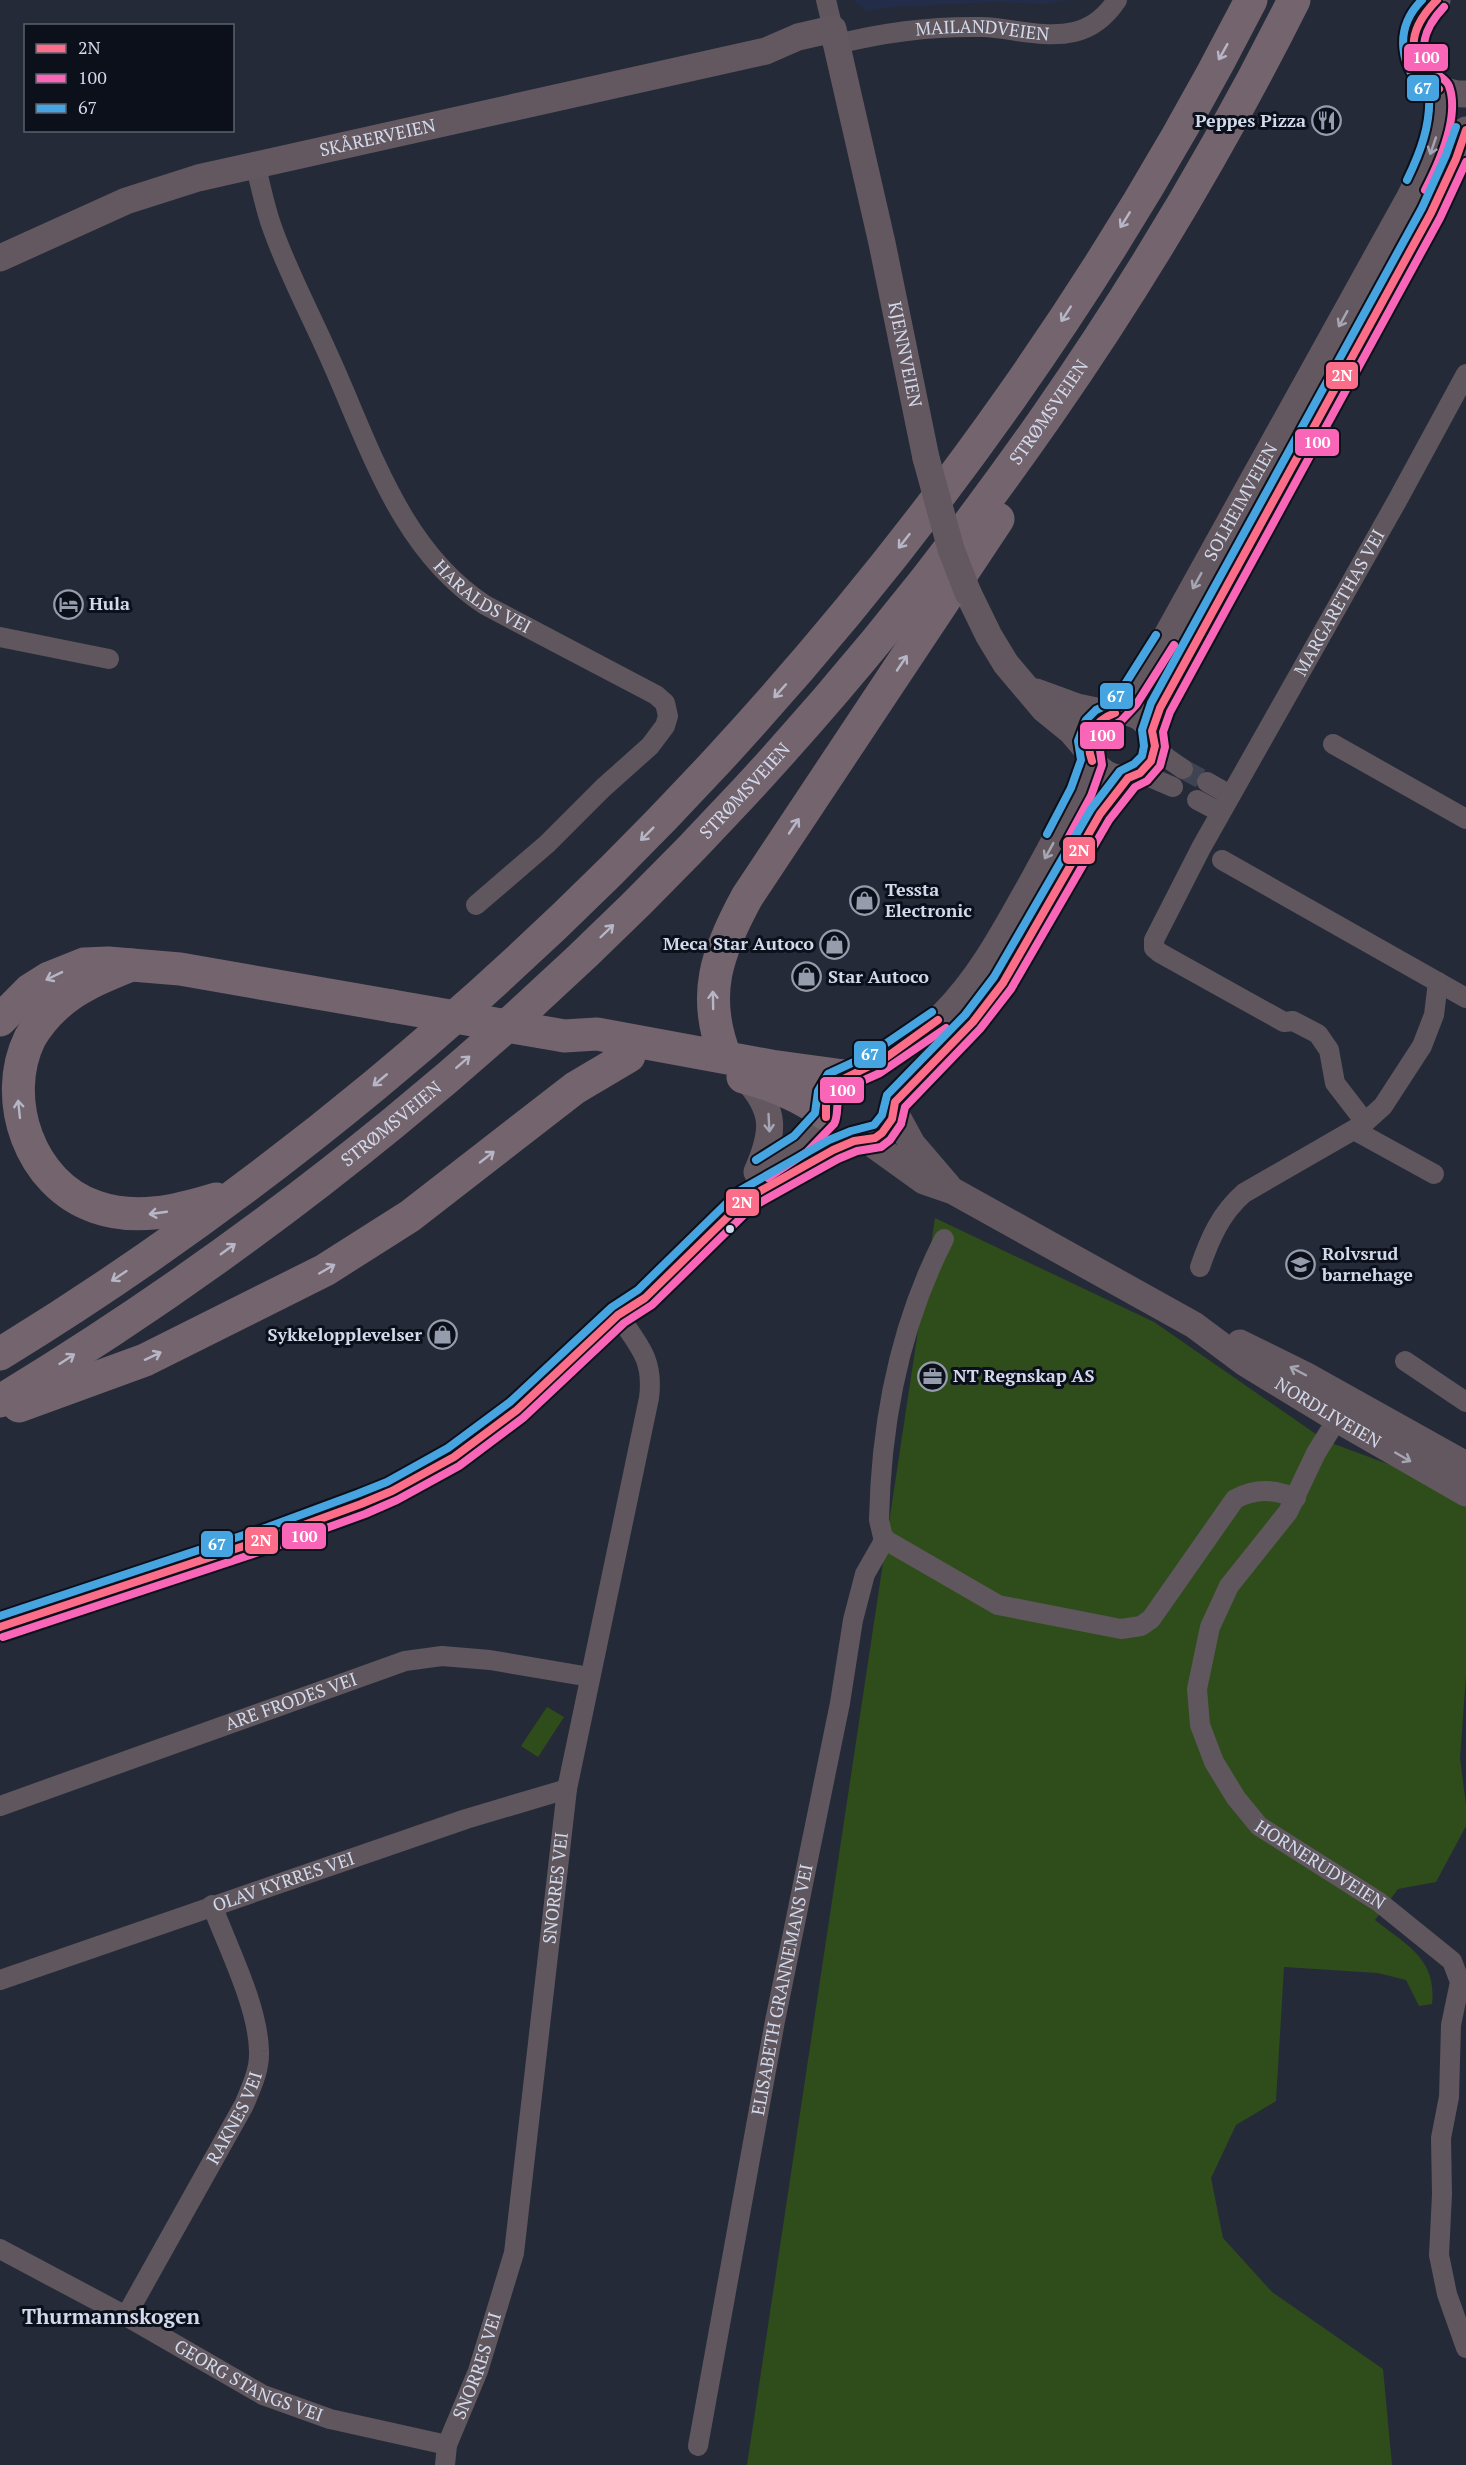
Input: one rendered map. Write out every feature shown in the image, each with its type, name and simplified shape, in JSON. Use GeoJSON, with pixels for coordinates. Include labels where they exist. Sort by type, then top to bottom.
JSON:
{"type":"FeatureCollection","features":[{"type":"Feature","properties":{"kind":"highway"},"geometry":{"type":"LineString","coordinates":[[0,1354],[137,1264],[331,1120],[489,987],[617,865],[681,800],[806,662],[923,515],[1052,335],[1170,147],[1251,0]]}},
{"type":"Feature","properties":{"kind":"highway","name":"STRØMSVEIEN"},"geometry":{"type":"LineString","coordinates":[[0,1401],[103,1336],[287,1207],[440,1083],[522,1011],[651,888],[788,743],[891,623],[962,533],[1072,380],[1187,197],[1234,117],[1294,0]]}},
{"type":"Feature","properties":{"kind":"highway"},"geometry":{"type":"LineString","coordinates":[[736,1067],[714,1021],[713,984],[722,946],[738,913],[1005,508],[1077,403],[1187,197]]}},
{"type":"Feature","properties":{"kind":"highway"},"geometry":{"type":"LineString","coordinates":[[0,1020],[30,990],[64,971],[84,964],[131,964],[180,969],[562,1036],[595,1049],[628,1056],[736,1067],[771,1066],[852,1074]]}},
{"type":"Feature","properties":{"kind":"highway"},"geometry":{"type":"LineString","coordinates":[[131,964],[75,991],[50,1013],[30,1038],[20,1071],[18,1091],[21,1125],[27,1142],[49,1177],[80,1200],[110,1212],[143,1215],[160,1213],[235,1193]]}},
{"type":"Feature","properties":{"kind":"highway"},"geometry":{"type":"LineString","coordinates":[[562,1036],[597,1034],[736,1067],[769,1085],[807,1101],[826,1116]]}},
{"type":"Feature","properties":{"kind":"highway"},"geometry":{"type":"LineString","coordinates":[[0,1413],[145,1360],[325,1270],[410,1216],[575,1088],[628,1056]]}},
{"type":"Feature","properties":{"kind":"main road"},"geometry":{"type":"LineString","coordinates":[[1437,0],[1418,23],[1413,44],[1417,65],[1423,75],[1439,89],[1449,93],[1466,94]]}},
{"type":"Feature","properties":{"kind":"main road","name":"SKÅRERVEIEN"},"geometry":{"type":"LineString","coordinates":[[0,258],[147,193],[255,164],[766,51],[800,51],[835,36]]}},
{"type":"Feature","properties":{"kind":"main road","name":"KJENNVEIEN"},"geometry":{"type":"LineString","coordinates":[[835,36],[884,252],[926,458],[951,549],[989,636],[1006,664],[1044,709],[1071,731],[1090,756]]}},
{"type":"Feature","properties":{"kind":"main road","name":"SOLHEIMVEIEN"},"geometry":{"type":"LineString","coordinates":[[1112,713],[1150,666],[1410,197],[1437,135],[1441,104],[1439,89]]}},
{"type":"Feature","properties":{"kind":"main road","name":"SOLHEIMVEIEN"},"geometry":{"type":"LineString","coordinates":[[1153,738],[1169,691],[1431,213],[1456,159],[1466,130]]}},
{"type":"Feature","properties":{"kind":"main road","name":"KJENNVEIEN"},"geometry":{"type":"LineString","coordinates":[[1029,690],[1077,707],[1112,713]]}},
{"type":"Feature","properties":{"kind":"main road"},"geometry":{"type":"LineString","coordinates":[[0,1627],[271,1537],[392,1491],[454,1457],[498,1426],[618,1315],[645,1298],[746,1199],[791,1172],[882,1133],[892,1119],[894,1107],[912,1082],[973,1022],[1020,957],[1100,814],[1134,776],[1151,761],[1153,738],[1140,718],[1132,714],[1112,713],[1095,725],[1088,742],[1090,756],[1081,792],[999,940],[965,991],[942,1017],[921,1035],[852,1074],[828,1092],[826,1116],[801,1144],[757,1172],[722,1199],[633,1288],[618,1315]]}},
{"type":"Feature","properties":{"kind":"main road"},"geometry":{"type":"LineString","coordinates":[[1090,756],[1103,774],[1119,779],[1134,776]]}},
{"type":"Feature","properties":{"kind":"main road"},"geometry":{"type":"LineString","coordinates":[[736,1067],[759,1092],[770,1116],[771,1128],[768,1141],[757,1172]]}},
{"type":"Feature","properties":{"kind":"main road","name":"NORDLIVEIEN"},"geometry":{"type":"LineString","coordinates":[[852,1074],[871,1074],[887,1085],[894,1107],[912,1144],[953,1191]]}},
{"type":"Feature","properties":{"kind":"main road","name":"NORDLIVEIEN"},"geometry":{"type":"LineString","coordinates":[[826,1116],[840,1135],[860,1141],[924,1181],[953,1191],[1194,1325],[1245,1363],[1466,1465]]}},
{"type":"Feature","properties":{"kind":"main road","name":"NORDLIVEIEN"},"geometry":{"type":"LineString","coordinates":[[1343,1409],[1466,1493]]}},
{"type":"Feature","properties":{"kind":"street","name":"KJENNVEIEN"},"geometry":{"type":"LineString","coordinates":[[826,0],[835,36]]}},
{"type":"Feature","properties":{"kind":"street","name":"MAILANDVEIEN"},"geometry":{"type":"LineString","coordinates":[[835,36],[944,27],[985,27],[1047,34],[1073,32],[1085,29],[1101,19],[1117,0]]}},
{"type":"Feature","properties":{"kind":"street","name":"HARALDS VEI"},"geometry":{"type":"LineString","coordinates":[[255,164],[273,230],[367,444],[403,516],[432,559],[465,591],[485,605],[648,690],[664,703],[667,710],[665,726],[650,746],[603,788],[547,844],[476,905]]}},
{"type":"Feature","properties":{"kind":"street","name":"MARGARETHAS VEI"},"geometry":{"type":"LineString","coordinates":[[1359,1126],[1335,1083],[1329,1050],[1318,1034],[1293,1021],[1284,1022],[1160,953],[1154,948],[1154,940],[1220,812],[1403,491],[1466,374]]}},
{"type":"Feature","properties":{"kind":"street"},"geometry":{"type":"LineString","coordinates":[[0,637],[109,658]]}},
{"type":"Feature","properties":{"kind":"street"},"geometry":{"type":"LineString","coordinates":[[1153,738],[1167,759],[1183,770]]}},
{"type":"Feature","properties":{"kind":"street"},"geometry":{"type":"LineString","coordinates":[[1333,744],[1466,819]]}},
{"type":"Feature","properties":{"kind":"street"},"geometry":{"type":"LineString","coordinates":[[1134,776],[1173,787]]}},
{"type":"Feature","properties":{"kind":"street"},"geometry":{"type":"LineString","coordinates":[[1207,782],[1230,795]]}},
{"type":"Feature","properties":{"kind":"street"},"geometry":{"type":"LineString","coordinates":[[1197,800],[1220,812]]}},
{"type":"Feature","properties":{"kind":"street"},"geometry":{"type":"LineString","coordinates":[[1222,860],[1466,998]]}},
{"type":"Feature","properties":{"kind":"street"},"geometry":{"type":"LineString","coordinates":[[1200,1267],[1217,1224],[1229,1206],[1244,1192],[1359,1126],[1383,1106],[1422,1046],[1434,1015],[1438,982]]}},
{"type":"Feature","properties":{"kind":"street"},"geometry":{"type":"LineString","coordinates":[[1359,1126],[1434,1174]]}},
{"type":"Feature","properties":{"kind":"street"},"geometry":{"type":"LineString","coordinates":[[944,1239],[919,1291],[897,1363],[890,1398],[879,1511],[879,1520],[885,1539],[998,1605],[1100,1626],[1129,1629],[1141,1626],[1151,1618],[1235,1499],[1252,1492],[1274,1490],[1296,1498]]}},
{"type":"Feature","properties":{"kind":"street","name":"SNORRES VEI"},"geometry":{"type":"LineString","coordinates":[[445,2465],[447,2445],[478,2371],[514,2253],[567,1789],[652,1381],[647,1359],[618,1315]]}},
{"type":"Feature","properties":{"kind":"street"},"geometry":{"type":"LineString","coordinates":[[1405,1361],[1466,1402]]}},
{"type":"Feature","properties":{"kind":"street","name":"HORNERUDVEIEN"},"geometry":{"type":"LineString","coordinates":[[1343,1409],[1316,1453],[1296,1498],[1277,1527],[1229,1586],[1210,1627],[1197,1689],[1200,1725],[1214,1762],[1236,1798],[1259,1826],[1379,1902],[1452,1960],[1460,1982],[1451,2025],[1449,2097],[1441,2138],[1442,2194],[1439,2255],[1447,2294],[1466,2348]]}},
{"type":"Feature","properties":{"kind":"street","name":"ELISABETH GRANNEMANS VEI"},"geometry":{"type":"LineString","coordinates":[[698,2446],[775,2021],[838,1714],[853,1620],[866,1574],[885,1539]]}},
{"type":"Feature","properties":{"kind":"street","name":"ARE FRODES VEI"},"geometry":{"type":"LineString","coordinates":[[0,1806],[405,1661],[442,1656],[490,1660],[590,1677]]}},
{"type":"Feature","properties":{"kind":"street","name":"OLAV KYRRES VEI"},"geometry":{"type":"LineString","coordinates":[[0,1980],[466,1819],[567,1789]]}},
{"type":"Feature","properties":{"kind":"street","name":"RAKNES VEI"},"geometry":{"type":"LineString","coordinates":[[126,2316],[244,2105],[256,2075],[259,2053],[255,2018],[212,1905]]}},
{"type":"Feature","properties":{"kind":"street","name":"GEORG STANGS VEI"},"geometry":{"type":"LineString","coordinates":[[0,2248],[126,2316],[263,2395],[330,2419],[447,2445]]}},
{"type":"Feature","properties":{"kind":"shaded area"},"geometry":{"type":"Polygon","coordinates":[[[853,0],[1071,0],[1043,4],[994,2],[893,7],[867,11],[853,0]]]}},
{"type":"Feature","properties":{"kind":"green space"},"geometry":{"type":"Polygon","coordinates":[[[935,1218],[1154,1322],[1326,1441],[1466,1493],[1466,1675],[1460,1758],[1466,1805],[1466,1826],[1436,1882],[1398,1889],[1375,1920],[1408,1945],[1424,1964],[1430,1975],[1432,2004],[1419,2006],[1406,1980],[1378,1973],[1284,1967],[1276,2101],[1236,2125],[1211,2178],[1223,2238],[1272,2292],[1383,2369],[1392,2465],[747,2465],[935,1218]]]}},
{"type":"Feature","properties":{"kind":"green space"},"geometry":{"type":"Polygon","coordinates":[[[547,1707],[564,1717],[538,1757],[521,1746],[547,1707]]]}},
{"type":"Feature","properties":{"kind":"tunnel"},"geometry":{"type":"LineString","coordinates":[[1183,769],[1207,782]]}},
{"type":"Feature","properties":{"kind":"transit line","name":"67"},"geometry":{"type":"LineString","coordinates":[[1407,180],[1420,149],[1428,117],[1429,94],[1411,73],[1403,48],[1407,23],[1422,0]]}},
{"type":"Feature","properties":{"kind":"transit line","name":"2N"},"geometry":{"type":"LineString","coordinates":[[1437,0],[1419,23],[1414,45],[1415,56],[1420,67],[1439,89]]}},
{"type":"Feature","properties":{"kind":"transit line","name":"100"},"geometry":{"type":"LineString","coordinates":[[1425,190],[1442,153],[1452,111],[1449,86],[1429,65],[1424,47],[1428,30],[1444,7]]}},
{"type":"Feature","properties":{"kind":"transit line","name":"67"},"geometry":{"type":"LineString","coordinates":[[0,1616],[268,1527],[357,1494],[387,1482],[448,1448],[510,1402],[612,1307],[638,1290],[739,1191],[829,1140],[874,1125],[882,1115],[887,1095],[965,1015],[994,977],[1091,809],[1120,771],[1134,764],[1142,756],[1144,746],[1142,730],[1151,703],[1422,208],[1456,127]]}},
{"type":"Feature","properties":{"kind":"transit line","name":"2N"},"geometry":{"type":"LineString","coordinates":[[0,1627],[271,1537],[361,1504],[392,1491],[454,1457],[517,1410],[618,1315],[645,1298],[746,1199],[833,1150],[854,1141],[875,1138],[882,1133],[892,1119],[895,1102],[973,1022],[1003,983],[1100,814],[1128,778],[1140,773],[1151,761],[1155,746],[1152,731],[1160,708],[1431,213],[1456,159],[1466,130]]}},
{"type":"Feature","properties":{"kind":"transit line","name":"100"},"geometry":{"type":"LineString","coordinates":[[3,1637],[274,1547],[365,1514],[397,1500],[459,1466],[523,1418],[624,1323],[652,1305],[752,1207],[838,1159],[857,1151],[881,1147],[890,1140],[901,1124],[905,1107],[980,1029],[1011,989],[1109,820],[1135,787],[1147,781],[1160,766],[1165,747],[1163,732],[1170,712],[1440,218],[1466,162]]}},
{"type":"Feature","properties":{"kind":"transit line","name":"67"},"geometry":{"type":"LineString","coordinates":[[1047,834],[1071,788],[1081,760],[1078,741],[1086,720],[1096,710],[1109,704],[1120,692],[1156,635]]}},
{"type":"Feature","properties":{"kind":"transit line","name":"100"},"geometry":{"type":"LineString","coordinates":[[1065,844],[1091,796],[1102,765],[1099,743],[1104,731],[1121,721],[1136,705],[1174,645]]}},
{"type":"Feature","properties":{"kind":"transit line","name":"2N"},"geometry":{"type":"LineString","coordinates":[[1092,761],[1089,745],[1092,732],[1107,716],[1115,713]]}},
{"type":"Feature","properties":{"kind":"transit line","name":"67"},"geometry":{"type":"LineString","coordinates":[[756,1160],[794,1136],[815,1113],[818,1091],[828,1074],[869,1055],[932,1012]]}},
{"type":"Feature","properties":{"kind":"transit line","name":"2N"},"geometry":{"type":"LineString","coordinates":[[826,1117],[826,1099],[835,1083],[884,1059],[938,1020]]}},
{"type":"Feature","properties":{"kind":"transit line","name":"100"},"geometry":{"type":"LineString","coordinates":[[768,1178],[807,1152],[834,1124],[838,1098],[842,1090],[880,1073],[946,1028]]}},
{"type":"Feature","properties":{"kind":"place","name":"Peppes Pizza"},"geometry":{"type":"Point","coordinates":[1327,121]}},
{"type":"Feature","properties":{"kind":"place","name":"Hula"},"geometry":{"type":"Point","coordinates":[68,604]}},
{"type":"Feature","properties":{"kind":"place","name":"Tessta Electronic"},"geometry":{"type":"Point","coordinates":[864,900]}},
{"type":"Feature","properties":{"kind":"place","name":"Meca Star Autoco"},"geometry":{"type":"Point","coordinates":[835,944]}},
{"type":"Feature","properties":{"kind":"place","name":"Star Autoco"},"geometry":{"type":"Point","coordinates":[807,977]}},
{"type":"Feature","properties":{"kind":"place","name":"Rolvsrud barnehage"},"geometry":{"type":"Point","coordinates":[1301,1264]}},
{"type":"Feature","properties":{"kind":"place","name":"Sykkelopplevelser"},"geometry":{"type":"Point","coordinates":[443,1335]}},
{"type":"Feature","properties":{"kind":"place","name":"NT Regnskap AS"},"geometry":{"type":"Point","coordinates":[932,1376]}},
{"type":"Feature","properties":{"kind":"district","name":"Thurmannskogen"},"geometry":{"type":"Point","coordinates":[111,2317]}}]}
